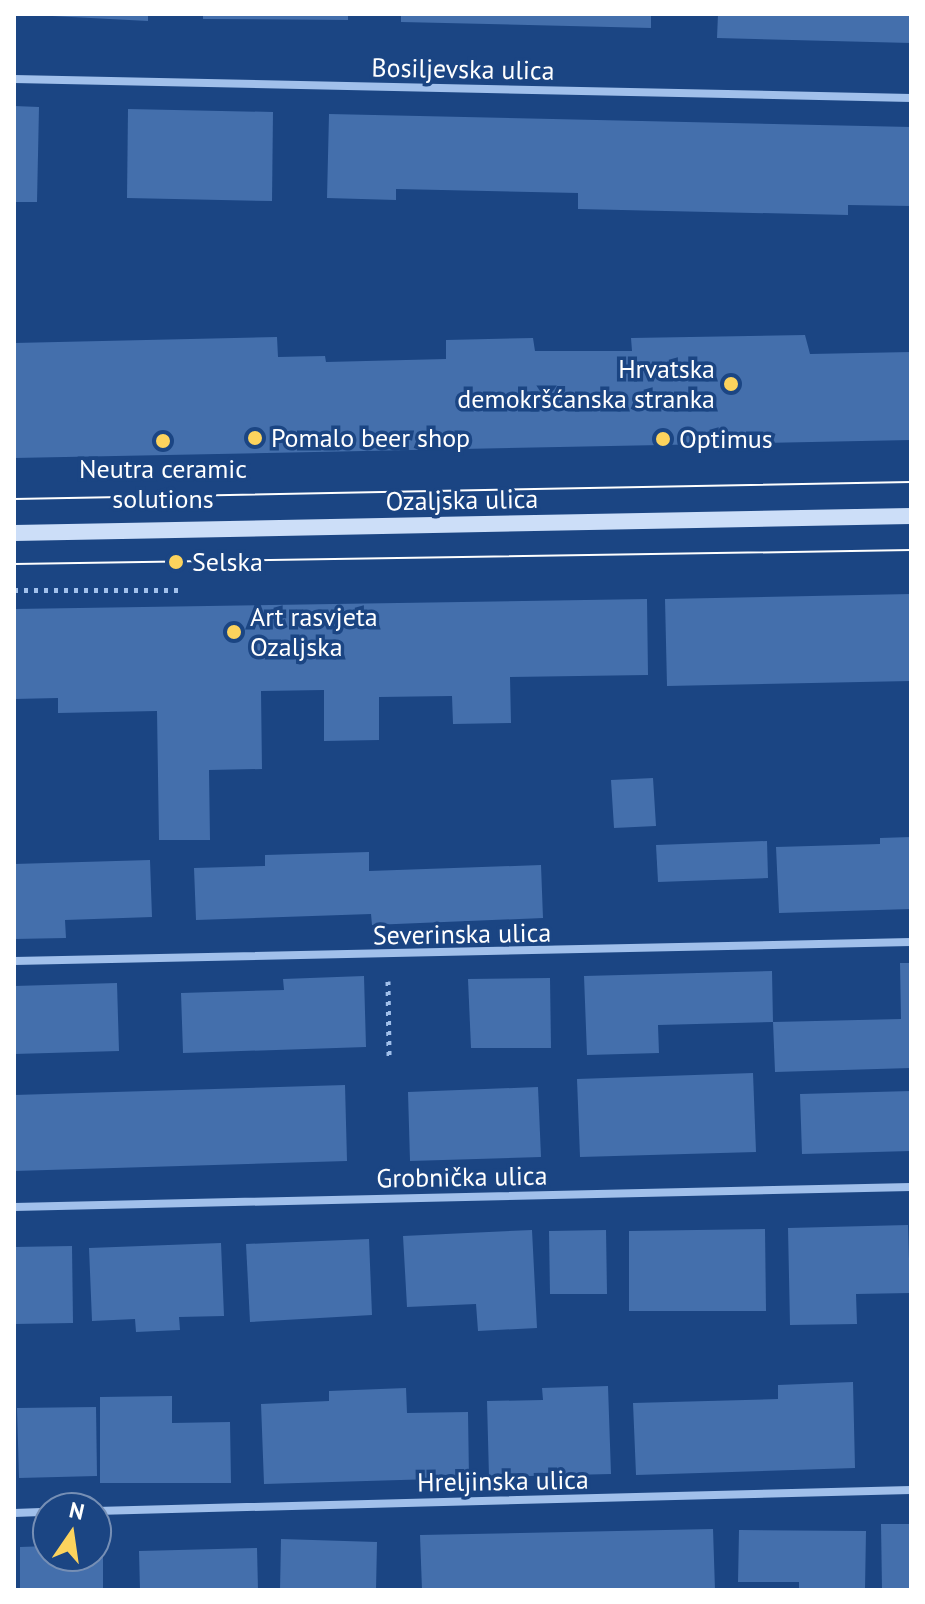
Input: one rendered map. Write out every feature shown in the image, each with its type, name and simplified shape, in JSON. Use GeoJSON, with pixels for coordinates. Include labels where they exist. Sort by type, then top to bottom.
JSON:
{"type":"FeatureCollection","features":[{"type":"Feature","properties":{"kind":"main road","name":"Ozaljska ulica"},"geometry":{"type":"LineString","coordinates":[[14,533],[911,516]]}},
{"type":"Feature","properties":{"kind":"street","name":"Bosiljevska ulica"},"geometry":{"type":"LineString","coordinates":[[14,79],[911,98]]}},
{"type":"Feature","properties":{"kind":"street","name":"Severinska ulica"},"geometry":{"type":"LineString","coordinates":[[14,961],[388,956],[911,942]]}},
{"type":"Feature","properties":{"kind":"street","name":"Grobnička ulica"},"geometry":{"type":"LineString","coordinates":[[14,1207],[911,1187]]}},
{"type":"Feature","properties":{"kind":"street","name":"Hreljinska ulica"},"geometry":{"type":"LineString","coordinates":[[112,1511],[911,1490]]}},
{"type":"Feature","properties":{"kind":"path"},"geometry":{"type":"LineString","coordinates":[[14,590],[181,590]]}},
{"type":"Feature","properties":{"kind":"path"},"geometry":{"type":"LineString","coordinates":[[388,956],[389,1056]]}},
{"type":"Feature","properties":{"kind":"building"},"geometry":{"type":"Polygon","coordinates":[[[14,14],[148,14],[148,21],[14,14]]]}},
{"type":"Feature","properties":{"kind":"building"},"geometry":{"type":"Polygon","coordinates":[[[203,14],[348,14],[348,20],[203,19],[203,14]]]}},
{"type":"Feature","properties":{"kind":"building"},"geometry":{"type":"Polygon","coordinates":[[[401,14],[651,14],[651,28],[401,22],[401,14]]]}},
{"type":"Feature","properties":{"kind":"building"},"geometry":{"type":"Polygon","coordinates":[[[718,14],[911,14],[911,43],[717,38],[718,14]]]}},
{"type":"Feature","properties":{"kind":"building"},"geometry":{"type":"Polygon","coordinates":[[[14,106],[39,107],[37,202],[14,202],[14,106]]]}},
{"type":"Feature","properties":{"kind":"building"},"geometry":{"type":"Polygon","coordinates":[[[128,109],[273,112],[272,201],[127,198],[128,109]]]}},
{"type":"Feature","properties":{"kind":"building"},"geometry":{"type":"Polygon","coordinates":[[[329,114],[911,127],[911,206],[848,205],[848,215],[578,209],[578,193],[396,189],[396,200],[327,198],[329,114]]]}},
{"type":"Feature","properties":{"kind":"building"},"geometry":{"type":"Polygon","coordinates":[[[805,335],[810,354],[911,352],[911,440],[14,458],[14,343],[277,337],[278,357],[325,356],[326,362],[446,359],[446,340],[533,338],[535,351],[632,351],[631,338],[805,335]]]}},
{"type":"Feature","properties":{"kind":"building"},"geometry":{"type":"Polygon","coordinates":[[[911,594],[911,681],[667,686],[665,599],[911,594]]]}},
{"type":"Feature","properties":{"kind":"building"},"geometry":{"type":"Polygon","coordinates":[[[647,599],[648,675],[510,677],[511,723],[453,724],[452,696],[379,697],[379,740],[324,741],[324,690],[261,691],[262,769],[209,770],[210,840],[159,840],[157,711],[58,713],[58,698],[14,699],[14,609],[647,599]]]}},
{"type":"Feature","properties":{"kind":"building"},"geometry":{"type":"Polygon","coordinates":[[[653,778],[656,826],[614,828],[611,780],[653,778]]]}},
{"type":"Feature","properties":{"kind":"building"},"geometry":{"type":"Polygon","coordinates":[[[911,837],[911,909],[779,913],[776,847],[880,844],[880,838],[911,837]]]}},
{"type":"Feature","properties":{"kind":"building"},"geometry":{"type":"Polygon","coordinates":[[[767,841],[768,878],[658,882],[656,845],[767,841]]]}},
{"type":"Feature","properties":{"kind":"building"},"geometry":{"type":"Polygon","coordinates":[[[369,852],[369,871],[541,865],[543,918],[372,925],[371,914],[196,920],[194,868],[265,866],[265,855],[369,852]]]}},
{"type":"Feature","properties":{"kind":"building"},"geometry":{"type":"Polygon","coordinates":[[[150,860],[152,917],[65,920],[66,938],[14,939],[14,864],[150,860]]]}},
{"type":"Feature","properties":{"kind":"building"},"geometry":{"type":"Polygon","coordinates":[[[900,963],[911,963],[911,1068],[775,1072],[773,1022],[901,1019],[900,963]]]}},
{"type":"Feature","properties":{"kind":"building"},"geometry":{"type":"Polygon","coordinates":[[[772,971],[773,1022],[658,1025],[659,1053],[587,1055],[584,976],[772,971]]]}},
{"type":"Feature","properties":{"kind":"building"},"geometry":{"type":"Polygon","coordinates":[[[364,976],[366,1047],[183,1053],[181,993],[284,990],[283,979],[364,976]]]}},
{"type":"Feature","properties":{"kind":"building"},"geometry":{"type":"Polygon","coordinates":[[[550,978],[551,1048],[471,1048],[468,979],[550,978]]]}},
{"type":"Feature","properties":{"kind":"building"},"geometry":{"type":"Polygon","coordinates":[[[117,983],[119,1051],[14,1054],[14,986],[117,983]]]}},
{"type":"Feature","properties":{"kind":"building"},"geometry":{"type":"Polygon","coordinates":[[[753,1073],[756,1152],[580,1157],[577,1079],[753,1073]]]}},
{"type":"Feature","properties":{"kind":"building"},"geometry":{"type":"Polygon","coordinates":[[[345,1085],[347,1161],[14,1171],[14,1095],[345,1085]]]}},
{"type":"Feature","properties":{"kind":"building"},"geometry":{"type":"Polygon","coordinates":[[[538,1087],[541,1157],[410,1161],[408,1092],[538,1087]]]}},
{"type":"Feature","properties":{"kind":"building"},"geometry":{"type":"Polygon","coordinates":[[[911,1091],[911,1151],[802,1154],[800,1094],[911,1091]]]}},
{"type":"Feature","properties":{"kind":"building"},"geometry":{"type":"Polygon","coordinates":[[[908,1225],[910,1293],[856,1294],[857,1324],[790,1325],[788,1228],[908,1225]]]}},
{"type":"Feature","properties":{"kind":"building"},"geometry":{"type":"Polygon","coordinates":[[[765,1229],[766,1311],[629,1311],[629,1231],[765,1229]]]}},
{"type":"Feature","properties":{"kind":"building"},"geometry":{"type":"Polygon","coordinates":[[[532,1230],[537,1328],[478,1331],[476,1304],[407,1307],[403,1236],[532,1230]]]}},
{"type":"Feature","properties":{"kind":"building"},"geometry":{"type":"Polygon","coordinates":[[[606,1230],[607,1294],[550,1294],[549,1231],[606,1230]]]}},
{"type":"Feature","properties":{"kind":"building"},"geometry":{"type":"Polygon","coordinates":[[[369,1239],[372,1315],[250,1322],[246,1244],[369,1239]]]}},
{"type":"Feature","properties":{"kind":"building"},"geometry":{"type":"Polygon","coordinates":[[[221,1243],[224,1316],[179,1317],[180,1330],[136,1332],[135,1319],[92,1321],[89,1248],[221,1243]]]}},
{"type":"Feature","properties":{"kind":"building"},"geometry":{"type":"Polygon","coordinates":[[[72,1246],[73,1323],[14,1324],[14,1247],[72,1246]]]}},
{"type":"Feature","properties":{"kind":"building"},"geometry":{"type":"Polygon","coordinates":[[[853,1382],[855,1468],[636,1475],[633,1403],[778,1399],[778,1385],[853,1382]]]}},
{"type":"Feature","properties":{"kind":"building"},"geometry":{"type":"Polygon","coordinates":[[[608,1386],[611,1474],[489,1477],[487,1401],[543,1400],[542,1388],[608,1386]]]}},
{"type":"Feature","properties":{"kind":"building"},"geometry":{"type":"Polygon","coordinates":[[[406,1388],[407,1413],[468,1412],[469,1478],[264,1484],[261,1404],[329,1401],[329,1391],[406,1388]]]}},
{"type":"Feature","properties":{"kind":"building"},"geometry":{"type":"Polygon","coordinates":[[[172,1396],[172,1423],[230,1422],[231,1483],[100,1483],[100,1397],[172,1396]]]}},
{"type":"Feature","properties":{"kind":"building"},"geometry":{"type":"Polygon","coordinates":[[[96,1407],[97,1476],[19,1478],[17,1408],[96,1407]]]}},
{"type":"Feature","properties":{"kind":"building"},"geometry":{"type":"Polygon","coordinates":[[[881,1524],[911,1524],[911,1590],[882,1590],[881,1524]]]}},
{"type":"Feature","properties":{"kind":"building"},"geometry":{"type":"Polygon","coordinates":[[[713,1529],[715,1590],[422,1590],[420,1535],[713,1529]]]}},
{"type":"Feature","properties":{"kind":"building"},"geometry":{"type":"Polygon","coordinates":[[[739,1530],[866,1531],[865,1590],[799,1590],[799,1582],[738,1582],[739,1530]]]}},
{"type":"Feature","properties":{"kind":"building"},"geometry":{"type":"Polygon","coordinates":[[[281,1539],[377,1542],[376,1590],[280,1590],[281,1539]]]}},
{"type":"Feature","properties":{"kind":"building"},"geometry":{"type":"Polygon","coordinates":[[[20,1547],[32,1547],[32,1572],[103,1572],[103,1590],[20,1590],[20,1547]]]}},
{"type":"Feature","properties":{"kind":"building"},"geometry":{"type":"Polygon","coordinates":[[[257,1548],[258,1590],[140,1590],[139,1551],[257,1548]]]}},
{"type":"Feature","properties":{"kind":"tram line"},"geometry":{"type":"LineString","coordinates":[[14,499],[911,482]]}},
{"type":"Feature","properties":{"kind":"tram line"},"geometry":{"type":"LineString","coordinates":[[14,564],[911,550]]}},
{"type":"Feature","properties":{"kind":"place","name":"Hrvatska demokršćanska stranka"},"geometry":{"type":"Point","coordinates":[731,384]}},
{"type":"Feature","properties":{"kind":"place","name":"Pomalo beer shop"},"geometry":{"type":"Point","coordinates":[255,438]}},
{"type":"Feature","properties":{"kind":"place","name":"Optimus"},"geometry":{"type":"Point","coordinates":[663,439]}},
{"type":"Feature","properties":{"kind":"place","name":"Neutra ceramic solutions"},"geometry":{"type":"Point","coordinates":[163,441]}},
{"type":"Feature","properties":{"kind":"place","name":"Selska"},"geometry":{"type":"Point","coordinates":[176,562]}},
{"type":"Feature","properties":{"kind":"place","name":"Art rasvjeta Ozaljska"},"geometry":{"type":"Point","coordinates":[234,632]}}]}
